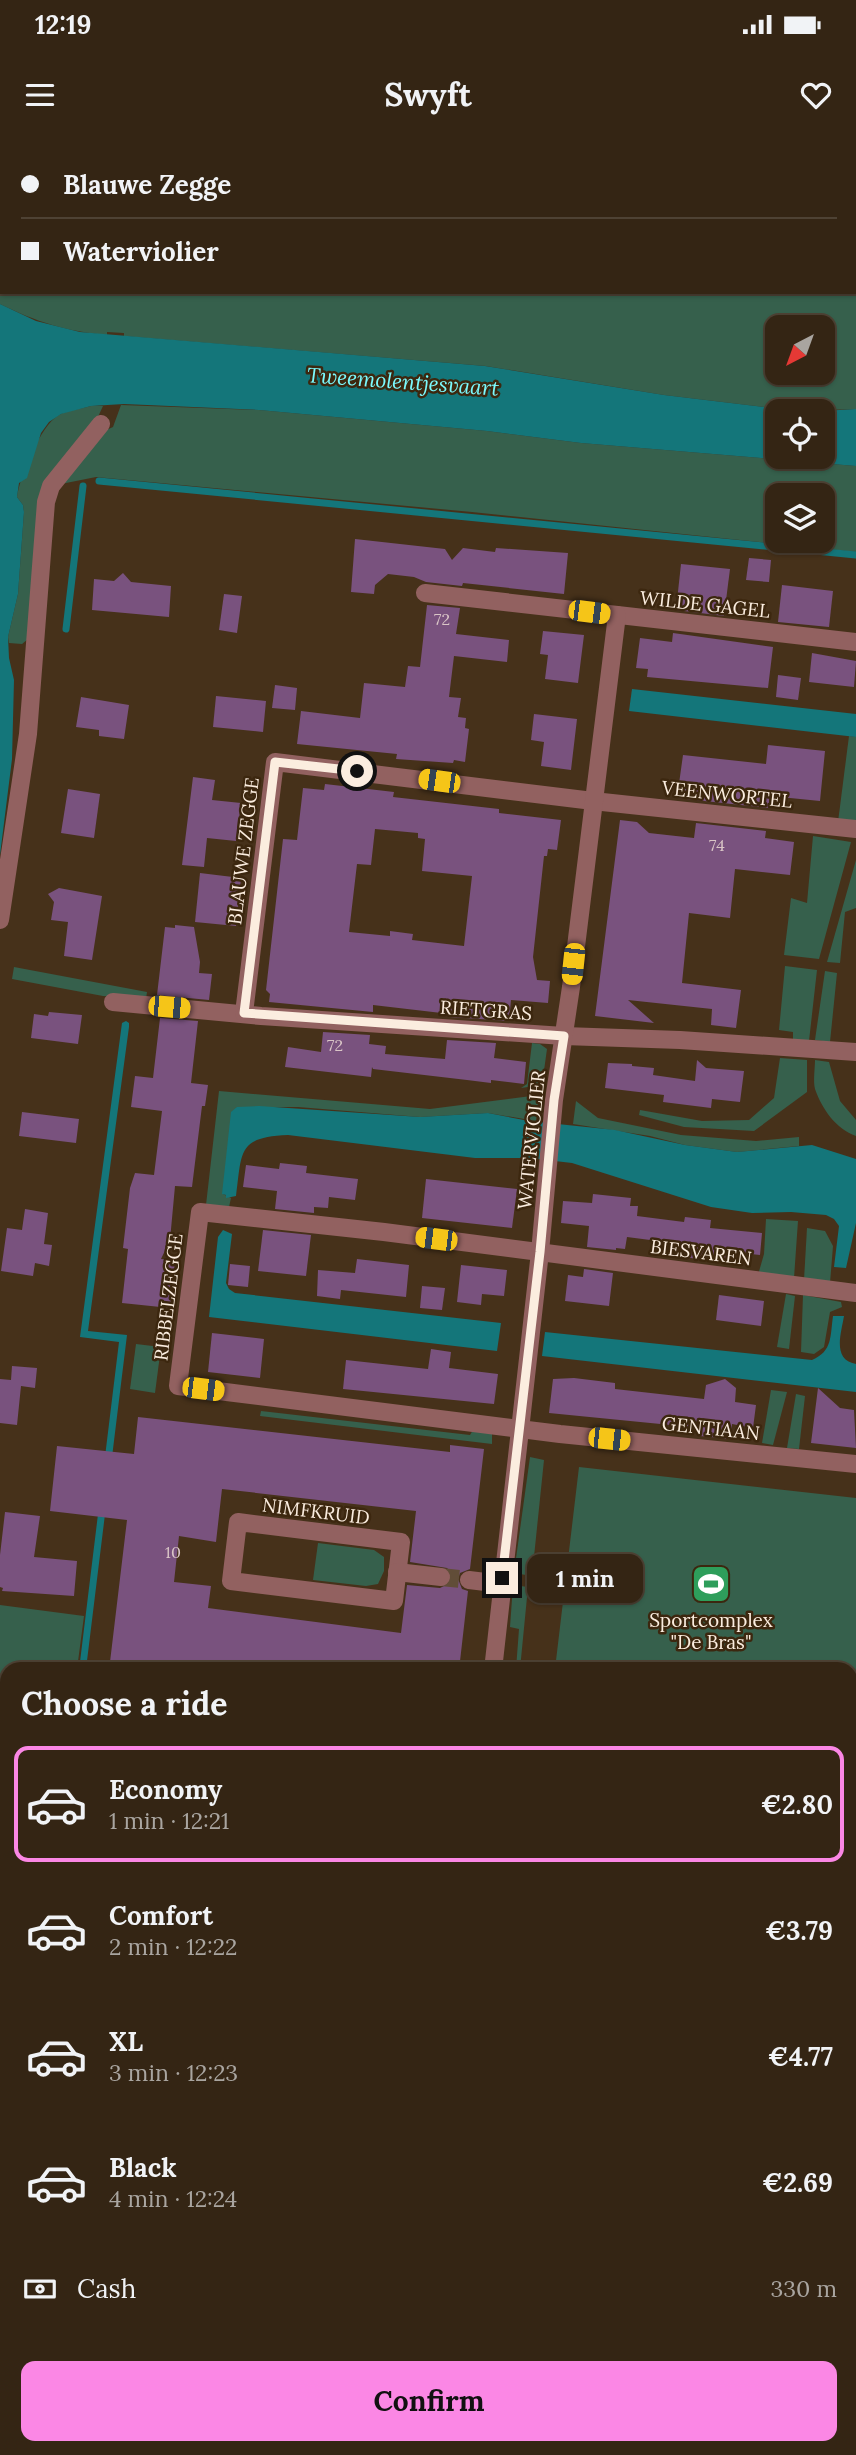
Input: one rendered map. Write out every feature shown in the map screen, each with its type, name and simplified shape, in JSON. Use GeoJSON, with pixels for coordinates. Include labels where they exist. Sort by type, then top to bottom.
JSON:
{"type":"FeatureCollection","features":[{"type":"Feature","properties":{"kind":"street"},"geometry":{"type":"LineString","coordinates":[[0,920],[28,734],[46,502],[51,486],[101,424]]}},
{"type":"Feature","properties":{"kind":"street","name":"WILDE GAGEL"},"geometry":{"type":"LineString","coordinates":[[425,593],[856,642]]}},
{"type":"Feature","properties":{"kind":"street","name":"WATERVIOLIER"},"geometry":{"type":"LineString","coordinates":[[494,1662],[540,1252],[554,1100],[617,615]]}},
{"type":"Feature","properties":{"kind":"street","name":"BLAUWE ZEGGE"},"geometry":{"type":"LineString","coordinates":[[244,1013],[275,762],[593,801]]}},
{"type":"Feature","properties":{"kind":"street","name":"VEENWORTEL"},"geometry":{"type":"LineString","coordinates":[[593,801],[856,829]]}},
{"type":"Feature","properties":{"kind":"street","name":"RIETGRAS"},"geometry":{"type":"LineString","coordinates":[[113,1002],[564,1036],[680,1040],[856,1052]]}},
{"type":"Feature","properties":{"kind":"street","name":"RIBBELZEGGE"},"geometry":{"type":"LineString","coordinates":[[520,1428],[178,1386],[200,1212],[540,1252]]}},
{"type":"Feature","properties":{"kind":"street","name":"BIESVAREN"},"geometry":{"type":"LineString","coordinates":[[540,1252],[856,1293]]}},
{"type":"Feature","properties":{"kind":"street","name":"GENTIAAN"},"geometry":{"type":"LineString","coordinates":[[520,1428],[856,1464]]}},
{"type":"Feature","properties":{"kind":"street","name":"NIMFKRUID"},"geometry":{"type":"LineString","coordinates":[[238,1522],[401,1542],[397,1572],[394,1601],[231,1581],[238,1522]]}},
{"type":"Feature","properties":{"kind":"street"},"geometry":{"type":"LineString","coordinates":[[397,1572],[442,1577]]}},
{"type":"Feature","properties":{"kind":"street"},"geometry":{"type":"LineString","coordinates":[[469,1580],[502,1584]]}},
{"type":"Feature","properties":{"kind":"green space"},"geometry":{"type":"Polygon","coordinates":[[[0,294],[856,294],[856,409],[835,410],[835,399],[765,399],[765,407],[664,395],[486,366],[124,336],[124,333],[107,332],[107,335],[52,325],[0,304],[0,294]]]}},
{"type":"Feature","properties":{"kind":"green space"},"geometry":{"type":"Polygon","coordinates":[[[121,405],[259,410],[487,431],[581,443],[765,458],[765,469],[835,469],[835,464],[856,466],[856,552],[835,550],[835,483],[765,483],[765,543],[96,477],[61,484],[104,431],[113,427],[121,405]]]}},
{"type":"Feature","properties":{"kind":"green space"},"geometry":{"type":"Polygon","coordinates":[[[103,406],[97,419],[48,480],[28,639],[22,644],[9,643],[18,594],[24,512],[17,497],[22,477],[38,440],[52,421],[63,413],[103,406]]]}},
{"type":"Feature","properties":{"kind":"green space"},"geometry":{"type":"Polygon","coordinates":[[[849,736],[856,737],[856,824],[838,822],[849,736]]]}},
{"type":"Feature","properties":{"kind":"green space"},"geometry":{"type":"Polygon","coordinates":[[[813,836],[851,842],[819,959],[784,955],[791,898],[807,903],[813,836]]]}},
{"type":"Feature","properties":{"kind":"green space"},"geometry":{"type":"Polygon","coordinates":[[[856,860],[856,908],[845,912],[840,963],[827,962],[856,860]]]}},
{"type":"Feature","properties":{"kind":"green space"},"geometry":{"type":"Polygon","coordinates":[[[785,966],[817,970],[809,1041],[793,1041],[793,1032],[779,1030],[785,966]]]}},
{"type":"Feature","properties":{"kind":"green space"},"geometry":{"type":"Polygon","coordinates":[[[14,967],[147,992],[146,999],[103,996],[12,979],[14,967]]]}},
{"type":"Feature","properties":{"kind":"green space"},"geometry":{"type":"Polygon","coordinates":[[[825,971],[837,973],[830,1042],[815,1040],[825,971]]]}},
{"type":"Feature","properties":{"kind":"green space"},"geometry":{"type":"Polygon","coordinates":[[[532,1043],[547,1049],[542,1085],[521,1088],[527,1084],[532,1043]]]}},
{"type":"Feature","properties":{"kind":"green space"},"geometry":{"type":"Polygon","coordinates":[[[780,1058],[807,1060],[807,1092],[754,1131],[684,1127],[639,1115],[640,1110],[702,1121],[749,1120],[774,1098],[780,1058]]]}},
{"type":"Feature","properties":{"kind":"green space"},"geometry":{"type":"Polygon","coordinates":[[[815,1060],[829,1062],[840,1101],[856,1120],[856,1136],[842,1129],[822,1104],[814,1086],[815,1060]]]}},
{"type":"Feature","properties":{"kind":"green space"},"geometry":{"type":"Polygon","coordinates":[[[219,1091],[430,1109],[539,1095],[536,1121],[488,1113],[420,1117],[298,1107],[237,1107],[223,1194],[231,1198],[229,1207],[206,1205],[219,1091]]]}},
{"type":"Feature","properties":{"kind":"green space"},"geometry":{"type":"Polygon","coordinates":[[[576,1101],[598,1118],[681,1135],[756,1141],[799,1137],[799,1146],[737,1152],[573,1124],[576,1101]]]}},
{"type":"Feature","properties":{"kind":"green space"},"geometry":{"type":"Polygon","coordinates":[[[766,1219],[798,1221],[794,1278],[758,1275],[764,1254],[766,1219]]]}},
{"type":"Feature","properties":{"kind":"green space"},"geometry":{"type":"Polygon","coordinates":[[[807,1228],[825,1231],[833,1246],[830,1283],[804,1280],[807,1228]]]}},
{"type":"Feature","properties":{"kind":"green space"},"geometry":{"type":"Polygon","coordinates":[[[786,1294],[795,1296],[789,1349],[777,1347],[786,1294]]]}},
{"type":"Feature","properties":{"kind":"green space"},"geometry":{"type":"Polygon","coordinates":[[[803,1295],[841,1302],[842,1307],[830,1312],[824,1347],[814,1354],[801,1352],[803,1295]]]}},
{"type":"Feature","properties":{"kind":"green space"},"geometry":{"type":"Polygon","coordinates":[[[136,1344],[161,1347],[155,1393],[130,1389],[136,1344]]]}},
{"type":"Feature","properties":{"kind":"green space"},"geometry":{"type":"Polygon","coordinates":[[[771,1390],[787,1392],[773,1445],[762,1443],[771,1390]]]}},
{"type":"Feature","properties":{"kind":"green space"},"geometry":{"type":"Polygon","coordinates":[[[796,1394],[805,1396],[799,1449],[787,1448],[796,1394]]]}},
{"type":"Feature","properties":{"kind":"green space"},"geometry":{"type":"Polygon","coordinates":[[[261,1411],[470,1435],[473,1430],[492,1434],[492,1444],[260,1416],[261,1411]]]}},
{"type":"Feature","properties":{"kind":"green space"},"geometry":{"type":"Polygon","coordinates":[[[530,1457],[544,1460],[532,1576],[514,1573],[530,1457]]]}},
{"type":"Feature","properties":{"kind":"green space","name":"Sportcomplex \"De Bras\""},"geometry":{"type":"Polygon","coordinates":[[[579,1467],[856,1498],[856,1662],[556,1662],[579,1467]]]}},
{"type":"Feature","properties":{"kind":"green space"},"geometry":{"type":"Polygon","coordinates":[[[318,1543],[374,1550],[384,1557],[384,1571],[378,1584],[366,1586],[313,1580],[318,1543]]]}},
{"type":"Feature","properties":{"kind":"green space"},"geometry":{"type":"Polygon","coordinates":[[[513,1585],[528,1587],[521,1662],[517,1662],[519,1629],[510,1627],[513,1585]]]}},
{"type":"Feature","properties":{"kind":"green space"},"geometry":{"type":"Polygon","coordinates":[[[0,1605],[84,1616],[78,1662],[0,1662],[0,1605]]]}},
{"type":"Feature","properties":{"kind":"water","name":"Tweemolentjesvaart"},"geometry":{"type":"Polygon","coordinates":[[[0,304],[36,321],[80,332],[485,366],[664,395],[765,407],[765,458],[581,443],[487,431],[259,410],[124,404],[91,406],[61,414],[49,422],[41,433],[27,478],[19,483],[17,497],[24,512],[18,594],[8,637],[14,680],[12,759],[0,855],[0,304]]]}},
{"type":"Feature","properties":{"kind":"water"},"geometry":{"type":"Polygon","coordinates":[[[856,409],[856,466],[835,464],[835,410],[856,409]]]}},
{"type":"Feature","properties":{"kind":"water"},"geometry":{"type":"Polygon","coordinates":[[[632,689],[856,714],[856,737],[629,711],[632,689]]]}},
{"type":"Feature","properties":{"kind":"water"},"geometry":{"type":"Polygon","coordinates":[[[126,1021],[129,1027],[88,1331],[127,1335],[87,1662],[80,1662],[119,1342],[80,1337],[122,1023],[126,1021]]]}},
{"type":"Feature","properties":{"kind":"water"},"geometry":{"type":"Polygon","coordinates":[[[259,1106],[420,1117],[488,1113],[529,1121],[615,1130],[685,1145],[737,1152],[812,1145],[856,1159],[856,1223],[846,1268],[834,1267],[839,1226],[834,1219],[826,1215],[752,1213],[711,1207],[572,1163],[529,1158],[475,1158],[288,1135],[271,1136],[259,1139],[245,1150],[239,1168],[236,1196],[226,1198],[226,1195],[222,1194],[231,1112],[237,1107],[259,1106]]]}},
{"type":"Feature","properties":{"kind":"water"},"geometry":{"type":"Polygon","coordinates":[[[223,1230],[232,1234],[226,1283],[235,1293],[501,1323],[497,1351],[209,1317],[218,1237],[223,1230]]]}},
{"type":"Feature","properties":{"kind":"water"},"geometry":{"type":"Polygon","coordinates":[[[833,1316],[844,1316],[840,1338],[841,1352],[848,1362],[856,1364],[856,1392],[542,1356],[545,1332],[812,1360],[827,1347],[833,1316]]]}},
{"type":"Feature","properties":{"kind":"building"},"geometry":{"type":"Polygon","coordinates":[[[355,539],[445,549],[452,560],[463,548],[495,552],[496,548],[568,553],[564,594],[463,583],[462,586],[426,582],[414,577],[388,574],[375,585],[374,594],[351,592],[355,539]]]}},
{"type":"Feature","properties":{"kind":"building"},"geometry":{"type":"Polygon","coordinates":[[[749,558],[771,560],[769,582],[746,580],[749,558]]]}},
{"type":"Feature","properties":{"kind":"building"},"geometry":{"type":"Polygon","coordinates":[[[681,564],[730,569],[724,616],[676,610],[681,564]]]}},
{"type":"Feature","properties":{"kind":"building"},"geometry":{"type":"Polygon","coordinates":[[[123,573],[131,582],[171,586],[169,617],[92,610],[94,579],[114,581],[123,573]]]}},
{"type":"Feature","properties":{"kind":"building"},"geometry":{"type":"Polygon","coordinates":[[[782,585],[833,591],[829,627],[778,622],[782,585]]]}},
{"type":"Feature","properties":{"kind":"building"},"geometry":{"type":"Polygon","coordinates":[[[224,594],[242,596],[237,633],[219,630],[224,594]]]}},
{"type":"Feature","properties":{"kind":"building"},"geometry":{"type":"Polygon","coordinates":[[[427,605],[460,608],[456,634],[509,640],[507,662],[454,656],[449,697],[461,698],[458,717],[466,718],[465,728],[469,729],[465,762],[396,759],[397,754],[297,744],[301,711],[360,718],[364,683],[405,687],[408,666],[420,667],[427,605]]]}},
{"type":"Feature","properties":{"kind":"building"},"geometry":{"type":"Polygon","coordinates":[[[543,631],[584,635],[578,683],[545,679],[548,655],[540,654],[543,631]]]}},
{"type":"Feature","properties":{"kind":"building"},"geometry":{"type":"Polygon","coordinates":[[[673,633],[773,647],[768,688],[647,677],[648,669],[636,668],[640,638],[672,642],[673,633]]]}},
{"type":"Feature","properties":{"kind":"building"},"geometry":{"type":"Polygon","coordinates":[[[812,653],[856,661],[854,687],[809,682],[812,653]]]}},
{"type":"Feature","properties":{"kind":"building"},"geometry":{"type":"Polygon","coordinates":[[[778,675],[801,678],[798,700],[776,697],[778,675]]]}},
{"type":"Feature","properties":{"kind":"building"},"geometry":{"type":"Polygon","coordinates":[[[275,685],[297,688],[295,710],[272,708],[275,685]]]}},
{"type":"Feature","properties":{"kind":"building"},"geometry":{"type":"Polygon","coordinates":[[[216,696],[266,701],[263,732],[213,727],[216,696]]]}},
{"type":"Feature","properties":{"kind":"building"},"geometry":{"type":"Polygon","coordinates":[[[81,697],[129,705],[124,739],[99,736],[99,730],[76,727],[81,697]]]}},
{"type":"Feature","properties":{"kind":"building"},"geometry":{"type":"Polygon","coordinates":[[[534,714],[577,719],[571,770],[541,766],[544,742],[531,740],[534,714]]]}},
{"type":"Feature","properties":{"kind":"building"},"geometry":{"type":"Polygon","coordinates":[[[768,745],[825,751],[820,801],[770,796],[768,808],[677,798],[683,755],[766,764],[768,745]]]}},
{"type":"Feature","properties":{"kind":"building"},"geometry":{"type":"Polygon","coordinates":[[[193,777],[215,780],[212,800],[241,803],[236,841],[207,838],[204,867],[182,865],[193,777]]]}},
{"type":"Feature","properties":{"kind":"building"},"geometry":{"type":"Polygon","coordinates":[[[325,784],[394,792],[393,797],[499,809],[499,813],[561,820],[557,850],[548,849],[547,856],[544,856],[533,957],[537,980],[550,981],[548,1003],[511,1000],[509,1021],[450,1017],[450,1014],[373,1005],[373,1012],[269,1002],[270,994],[266,990],[283,839],[297,840],[303,788],[324,790],[325,784]],[[375,829],[371,865],[357,864],[349,932],[390,936],[390,931],[413,934],[412,940],[464,946],[472,876],[422,871],[425,839],[418,838],[418,833],[375,829]]]}},
{"type":"Feature","properties":{"kind":"building"},"geometry":{"type":"Polygon","coordinates":[[[68,789],[100,794],[94,838],[61,833],[68,789]]]}},
{"type":"Feature","properties":{"kind":"building"},"geometry":{"type":"Polygon","coordinates":[[[620,820],[637,822],[649,833],[694,838],[696,823],[766,831],[765,838],[794,842],[790,875],[735,869],[730,918],[689,913],[682,983],[741,990],[736,1028],[711,1025],[712,1009],[628,1000],[654,1023],[595,1016],[620,820]]]}},
{"type":"Feature","properties":{"kind":"building"},"geometry":{"type":"Polygon","coordinates":[[[200,873],[241,878],[236,926],[195,922],[200,873]]]}},
{"type":"Feature","properties":{"kind":"building"},"geometry":{"type":"Polygon","coordinates":[[[59,888],[102,896],[92,960],[64,956],[68,922],[51,920],[54,902],[48,894],[59,888]]]}},
{"type":"Feature","properties":{"kind":"building"},"geometry":{"type":"Polygon","coordinates":[[[175,925],[194,927],[200,962],[199,973],[212,974],[209,1000],[157,995],[165,927],[175,928],[175,925]]]}},
{"type":"Feature","properties":{"kind":"building"},"geometry":{"type":"Polygon","coordinates":[[[49,1012],[82,1015],[78,1044],[31,1038],[34,1014],[48,1016],[49,1012]]]}},
{"type":"Feature","properties":{"kind":"building"},"geometry":{"type":"Polygon","coordinates":[[[160,1018],[198,1021],[191,1083],[208,1085],[205,1106],[202,1106],[192,1187],[175,1186],[170,1240],[161,1259],[175,1260],[170,1308],[122,1303],[128,1249],[123,1248],[130,1188],[135,1173],[154,1175],[162,1111],[131,1107],[135,1076],[153,1078],[160,1018]]]}},
{"type":"Feature","properties":{"kind":"building"},"geometry":{"type":"Polygon","coordinates":[[[323,1032],[370,1035],[369,1044],[386,1046],[385,1054],[445,1059],[447,1040],[496,1043],[494,1058],[526,1062],[524,1084],[491,1080],[491,1083],[372,1067],[371,1077],[285,1067],[288,1047],[321,1052],[323,1032]]]}},
{"type":"Feature","properties":{"kind":"building"},"geometry":{"type":"Polygon","coordinates":[[[697,1060],[706,1068],[744,1071],[740,1102],[712,1099],[711,1108],[663,1102],[664,1095],[605,1088],[608,1063],[654,1068],[653,1075],[695,1081],[697,1060]]]}},
{"type":"Feature","properties":{"kind":"building"},"geometry":{"type":"Polygon","coordinates":[[[22,1112],[79,1119],[76,1143],[19,1136],[22,1112]]]}},
{"type":"Feature","properties":{"kind":"building"},"geometry":{"type":"Polygon","coordinates":[[[280,1163],[307,1166],[306,1173],[358,1179],[355,1200],[329,1197],[328,1208],[314,1207],[314,1213],[275,1209],[277,1191],[243,1187],[246,1165],[279,1169],[280,1163]]]}},
{"type":"Feature","properties":{"kind":"building"},"geometry":{"type":"Polygon","coordinates":[[[426,1179],[517,1189],[512,1228],[422,1218],[426,1179]]]}},
{"type":"Feature","properties":{"kind":"building"},"geometry":{"type":"Polygon","coordinates":[[[593,1194],[631,1198],[630,1206],[638,1206],[637,1216],[684,1222],[685,1217],[711,1220],[710,1228],[762,1233],[760,1255],[733,1252],[732,1262],[680,1257],[681,1244],[627,1237],[625,1249],[587,1247],[589,1226],[561,1223],[563,1201],[592,1203],[593,1194]]]}},
{"type":"Feature","properties":{"kind":"building"},"geometry":{"type":"Polygon","coordinates":[[[25,1209],[48,1213],[44,1244],[52,1245],[49,1266],[35,1263],[33,1276],[1,1271],[7,1228],[22,1230],[25,1209]]]}},
{"type":"Feature","properties":{"kind":"building"},"geometry":{"type":"Polygon","coordinates":[[[263,1230],[311,1235],[306,1276],[258,1271],[263,1230]]]}},
{"type":"Feature","properties":{"kind":"building"},"geometry":{"type":"Polygon","coordinates":[[[357,1259],[409,1265],[406,1297],[341,1290],[340,1299],[317,1296],[318,1270],[355,1273],[357,1259]]]}},
{"type":"Feature","properties":{"kind":"building"},"geometry":{"type":"Polygon","coordinates":[[[230,1264],[250,1266],[248,1287],[228,1285],[230,1264]]]}},
{"type":"Feature","properties":{"kind":"building"},"geometry":{"type":"Polygon","coordinates":[[[461,1265],[507,1270],[504,1296],[482,1294],[481,1305],[457,1302],[461,1265]]]}},
{"type":"Feature","properties":{"kind":"building"},"geometry":{"type":"Polygon","coordinates":[[[584,1269],[613,1273],[609,1306],[565,1301],[568,1275],[583,1277],[584,1269]]]}},
{"type":"Feature","properties":{"kind":"building"},"geometry":{"type":"Polygon","coordinates":[[[422,1286],[445,1288],[442,1310],[420,1308],[422,1286]]]}},
{"type":"Feature","properties":{"kind":"building"},"geometry":{"type":"Polygon","coordinates":[[[719,1295],[764,1301],[761,1326],[716,1320],[719,1295]]]}},
{"type":"Feature","properties":{"kind":"building"},"geometry":{"type":"Polygon","coordinates":[[[212,1333],[264,1339],[260,1378],[208,1372],[212,1333]]]}},
{"type":"Feature","properties":{"kind":"building"},"geometry":{"type":"Polygon","coordinates":[[[431,1349],[451,1352],[449,1368],[498,1374],[494,1404],[343,1389],[346,1360],[428,1369],[431,1349]]]}},
{"type":"Feature","properties":{"kind":"building"},"geometry":{"type":"Polygon","coordinates":[[[12,1366],[37,1368],[35,1388],[21,1386],[17,1425],[0,1423],[0,1379],[11,1380],[12,1366]]]}},
{"type":"Feature","properties":{"kind":"building"},"geometry":{"type":"Polygon","coordinates":[[[574,1378],[615,1383],[615,1389],[704,1399],[706,1385],[725,1379],[736,1388],[735,1402],[756,1405],[753,1428],[732,1424],[731,1439],[700,1436],[701,1428],[549,1413],[553,1379],[574,1378]]]}},
{"type":"Feature","properties":{"kind":"building"},"geometry":{"type":"Polygon","coordinates":[[[818,1388],[840,1408],[854,1410],[856,1448],[811,1443],[818,1388]]]}},
{"type":"Feature","properties":{"kind":"building"},"geometry":{"type":"Polygon","coordinates":[[[138,1417],[450,1452],[450,1445],[484,1449],[470,1569],[460,1573],[458,1579],[462,1589],[468,1591],[460,1662],[110,1662],[127,1520],[50,1511],[57,1446],[134,1454],[138,1417]],[[222,1489],[216,1542],[179,1536],[174,1582],[211,1586],[208,1608],[401,1633],[407,1585],[440,1588],[450,1583],[452,1573],[447,1568],[410,1562],[416,1511],[222,1489]]]}},
{"type":"Feature","properties":{"kind":"building"},"geometry":{"type":"Polygon","coordinates":[[[5,1512],[40,1516],[34,1557],[77,1561],[74,1596],[2,1591],[0,1555],[5,1512]]]}},
{"type":"Feature","properties":{"kind":"waterway"},"geometry":{"type":"LineString","coordinates":[[99,481],[856,555]]}},
{"type":"Feature","properties":{"kind":"waterway"},"geometry":{"type":"LineString","coordinates":[[66,629],[83,486]]}},
{"type":"Feature","properties":{"kind":"tunnel"},"geometry":{"type":"LineString","coordinates":[[441,1577],[469,1580]]}},
{"type":"Feature","properties":{"kind":"place","name":"Sportcomplex \"De Bras\""},"geometry":{"type":"Point","coordinates":[711,1584]}},
{"type":"Feature","properties":{"kind":"route"},"geometry":{"type":"LineString","coordinates":[[357,771],[275,762],[244,1013],[564,1036],[554,1100],[540,1252],[502,1578]]}}]}
